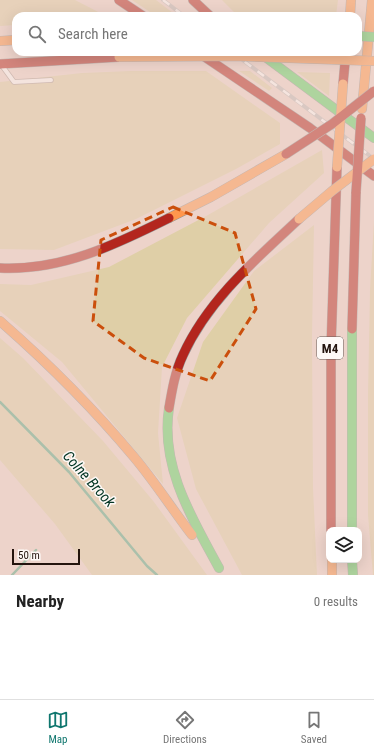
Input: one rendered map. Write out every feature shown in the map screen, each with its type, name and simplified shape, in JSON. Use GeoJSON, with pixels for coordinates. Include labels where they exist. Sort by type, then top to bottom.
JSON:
{"type":"FeatureCollection","features":[{"type":"Feature","properties":{"kind":"highway"},"geometry":{"type":"LineString","coordinates":[[119,0],[138,12]]}},
{"type":"Feature","properties":{"kind":"highway"},"geometry":{"type":"LineString","coordinates":[[193,0],[206,12]]}},
{"type":"Feature","properties":{"kind":"highway"},"geometry":{"type":"LineString","coordinates":[[350,12],[351,0]]}},
{"type":"Feature","properties":{"kind":"highway","name":"M4"},"geometry":{"type":"LineString","coordinates":[[352,527],[350,350],[356,192],[372,0]]}},
{"type":"Feature","properties":{"kind":"highway"},"geometry":{"type":"LineString","coordinates":[[362,36],[374,37]]}},
{"type":"Feature","properties":{"kind":"highway"},"geometry":{"type":"LineString","coordinates":[[0,41],[12,40]]}},
{"type":"Feature","properties":{"kind":"highway"},"geometry":{"type":"LineString","coordinates":[[204,56],[310,128],[374,176]]}},
{"type":"Feature","properties":{"kind":"highway"},"geometry":{"type":"LineString","coordinates":[[0,64],[119,57],[243,56],[374,61]]}},
{"type":"Feature","properties":{"kind":"highway"},"geometry":{"type":"LineString","coordinates":[[264,56],[374,138]]}},
{"type":"Feature","properties":{"kind":"highway","name":"M4"},"geometry":{"type":"LineString","coordinates":[[331,527],[331,313],[337,167],[346,56]]}},
{"type":"Feature","properties":{"kind":"highway"},"geometry":{"type":"LineString","coordinates":[[0,268],[21,269],[63,262],[88,254],[145,230],[189,209],[286,154],[332,124],[374,91]]}},
{"type":"Feature","properties":{"kind":"highway"},"geometry":{"type":"LineString","coordinates":[[222,571],[190,515],[173,472],[168,432],[169,406],[177,370],[186,347],[208,312],[249,265],[332,191],[374,159]]}},
{"type":"Feature","properties":{"kind":"highway"},"geometry":{"type":"LineString","coordinates":[[0,321],[56,373],[114,434],[135,458],[189,531],[222,571]]}},
{"type":"Feature","properties":{"kind":"highway"},"geometry":{"type":"LineString","coordinates":[[332,563],[332,575]]}},
{"type":"Feature","properties":{"kind":"highway"},"geometry":{"type":"LineString","coordinates":[[352,563],[353,575]]}},
{"type":"Feature","properties":{"kind":"lane"},"geometry":{"type":"LineString","coordinates":[[0,64],[14,82],[51,80]]}},
{"type":"Feature","properties":{"kind":"highlighted area"},"geometry":{"type":"Polygon","coordinates":[[[173,207],[235,233],[256,309],[210,381],[144,358],[93,321],[101,240],[173,207]]]}},
{"type":"Feature","properties":{"kind":"shaded area"},"geometry":{"type":"Polygon","coordinates":[[[0,0],[75,0],[98,12],[12,12],[12,25],[0,26],[0,0]]]}},
{"type":"Feature","properties":{"kind":"shaded area"},"geometry":{"type":"Polygon","coordinates":[[[132,0],[156,0],[172,12],[150,12],[132,0]]]}},
{"type":"Feature","properties":{"kind":"shaded area"},"geometry":{"type":"Polygon","coordinates":[[[222,0],[338,0],[336,12],[234,12],[222,0]]]}},
{"type":"Feature","properties":{"kind":"shaded area"},"geometry":{"type":"Polygon","coordinates":[[[131,71],[206,71],[280,123],[280,144],[236,169],[136,219],[54,250],[0,249],[0,82],[82,73],[131,71]]]}},
{"type":"Feature","properties":{"kind":"shaded area"},"geometry":{"type":"Polygon","coordinates":[[[239,71],[250,71],[272,88],[269,91],[239,71]]]}},
{"type":"Feature","properties":{"kind":"shaded area"},"geometry":{"type":"Polygon","coordinates":[[[297,72],[330,73],[329,96],[297,72]]]}},
{"type":"Feature","properties":{"kind":"shaded area"},"geometry":{"type":"Polygon","coordinates":[[[322,150],[324,173],[269,223],[187,318],[162,367],[158,433],[163,484],[62,362],[0,311],[0,284],[31,285],[109,267],[208,215],[322,150]]]}},
{"type":"Feature","properties":{"kind":"shaded area"},"geometry":{"type":"Polygon","coordinates":[[[374,221],[373,575],[368,515],[368,394],[370,290],[374,221]]]}},
{"type":"Feature","properties":{"kind":"shaded area"},"geometry":{"type":"Polygon","coordinates":[[[314,225],[312,337],[313,488],[317,575],[242,575],[196,489],[177,418],[203,342],[254,271],[314,225]]]}},
{"type":"Feature","properties":{"kind":"shaded area"},"geometry":{"type":"Polygon","coordinates":[[[0,338],[23,358],[103,441],[154,502],[207,575],[92,575],[55,524],[0,460],[0,338]]]}},
{"type":"Feature","properties":{"kind":"waterway","name":"Colne Brook"},"geometry":{"type":"LineString","coordinates":[[0,402],[69,472],[147,566],[157,575]]}},
{"type":"Feature","properties":{"kind":"waterway"},"geometry":{"type":"LineString","coordinates":[[12,575],[36,550]]}},
{"type":"Feature","properties":{"kind":"railway"},"geometry":{"type":"LineString","coordinates":[[163,0],[179,12]]}},
{"type":"Feature","properties":{"kind":"railway"},"geometry":{"type":"LineString","coordinates":[[237,56],[374,159]]}},
{"type":"Feature","properties":{"kind":"traffic: fast"},"geometry":{"type":"LineString","coordinates":[[362,36],[374,37]]}},
{"type":"Feature","properties":{"kind":"traffic: fast"},"geometry":{"type":"LineString","coordinates":[[264,56],[374,138]]}},
{"type":"Feature","properties":{"kind":"traffic: fast"},"geometry":{"type":"LineString","coordinates":[[352,329],[352,527]]}},
{"type":"Feature","properties":{"kind":"traffic: fast"},"geometry":{"type":"LineString","coordinates":[[169,408],[167,430],[169,451],[180,491],[219,568]]}},
{"type":"Feature","properties":{"kind":"traffic: fast"},"geometry":{"type":"LineString","coordinates":[[352,563],[353,575]]}},
{"type":"Feature","properties":{"kind":"traffic: slow"},"geometry":{"type":"LineString","coordinates":[[350,12],[351,0]]}},
{"type":"Feature","properties":{"kind":"traffic: slow"},"geometry":{"type":"LineString","coordinates":[[362,109],[372,0]]}},
{"type":"Feature","properties":{"kind":"traffic: slow"},"geometry":{"type":"LineString","coordinates":[[0,41],[12,40]]}},
{"type":"Feature","properties":{"kind":"traffic: slow"},"geometry":{"type":"LineString","coordinates":[[119,57],[235,56],[374,61]]}},
{"type":"Feature","properties":{"kind":"traffic: slow"},"geometry":{"type":"LineString","coordinates":[[337,167],[343,84]]}},
{"type":"Feature","properties":{"kind":"traffic: slow"},"geometry":{"type":"LineString","coordinates":[[169,218],[211,197],[286,154]]}},
{"type":"Feature","properties":{"kind":"traffic: slow"},"geometry":{"type":"LineString","coordinates":[[299,219],[332,191],[374,159]]}},
{"type":"Feature","properties":{"kind":"traffic: slow"},"geometry":{"type":"LineString","coordinates":[[0,321],[53,370],[103,421],[142,466],[192,535]]}},
{"type":"Feature","properties":{"kind":"traffic: slow"},"geometry":{"type":"LineString","coordinates":[[332,563],[332,575]]}},
{"type":"Feature","properties":{"kind":"traffic: jam"},"geometry":{"type":"LineString","coordinates":[[119,0],[137,12]]}},
{"type":"Feature","properties":{"kind":"traffic: jam"},"geometry":{"type":"LineString","coordinates":[[193,0],[206,12]]}},
{"type":"Feature","properties":{"kind":"traffic: jam"},"geometry":{"type":"LineString","coordinates":[[203,56],[310,128],[374,176]]}},
{"type":"Feature","properties":{"kind":"traffic: jam"},"geometry":{"type":"LineString","coordinates":[[343,84],[346,56]]}},
{"type":"Feature","properties":{"kind":"traffic: jam"},"geometry":{"type":"LineString","coordinates":[[0,64],[119,57]]}},
{"type":"Feature","properties":{"kind":"traffic: jam"},"geometry":{"type":"LineString","coordinates":[[286,154],[332,124],[374,91]]}},
{"type":"Feature","properties":{"kind":"traffic: jam"},"geometry":{"type":"LineString","coordinates":[[356,192],[361,118]]}},
{"type":"Feature","properties":{"kind":"traffic: jam"},"geometry":{"type":"LineString","coordinates":[[331,527],[331,348],[337,167]]}},
{"type":"Feature","properties":{"kind":"traffic: jam"},"geometry":{"type":"LineString","coordinates":[[352,329],[356,192]]}},
{"type":"Feature","properties":{"kind":"traffic: jam"},"geometry":{"type":"LineString","coordinates":[[0,268],[23,268],[66,261],[128,238],[169,218]]}},
{"type":"Feature","properties":{"kind":"traffic: jam"},"geometry":{"type":"LineString","coordinates":[[169,408],[174,381],[180,361],[193,335],[206,316],[234,281],[299,219]]}}]}
